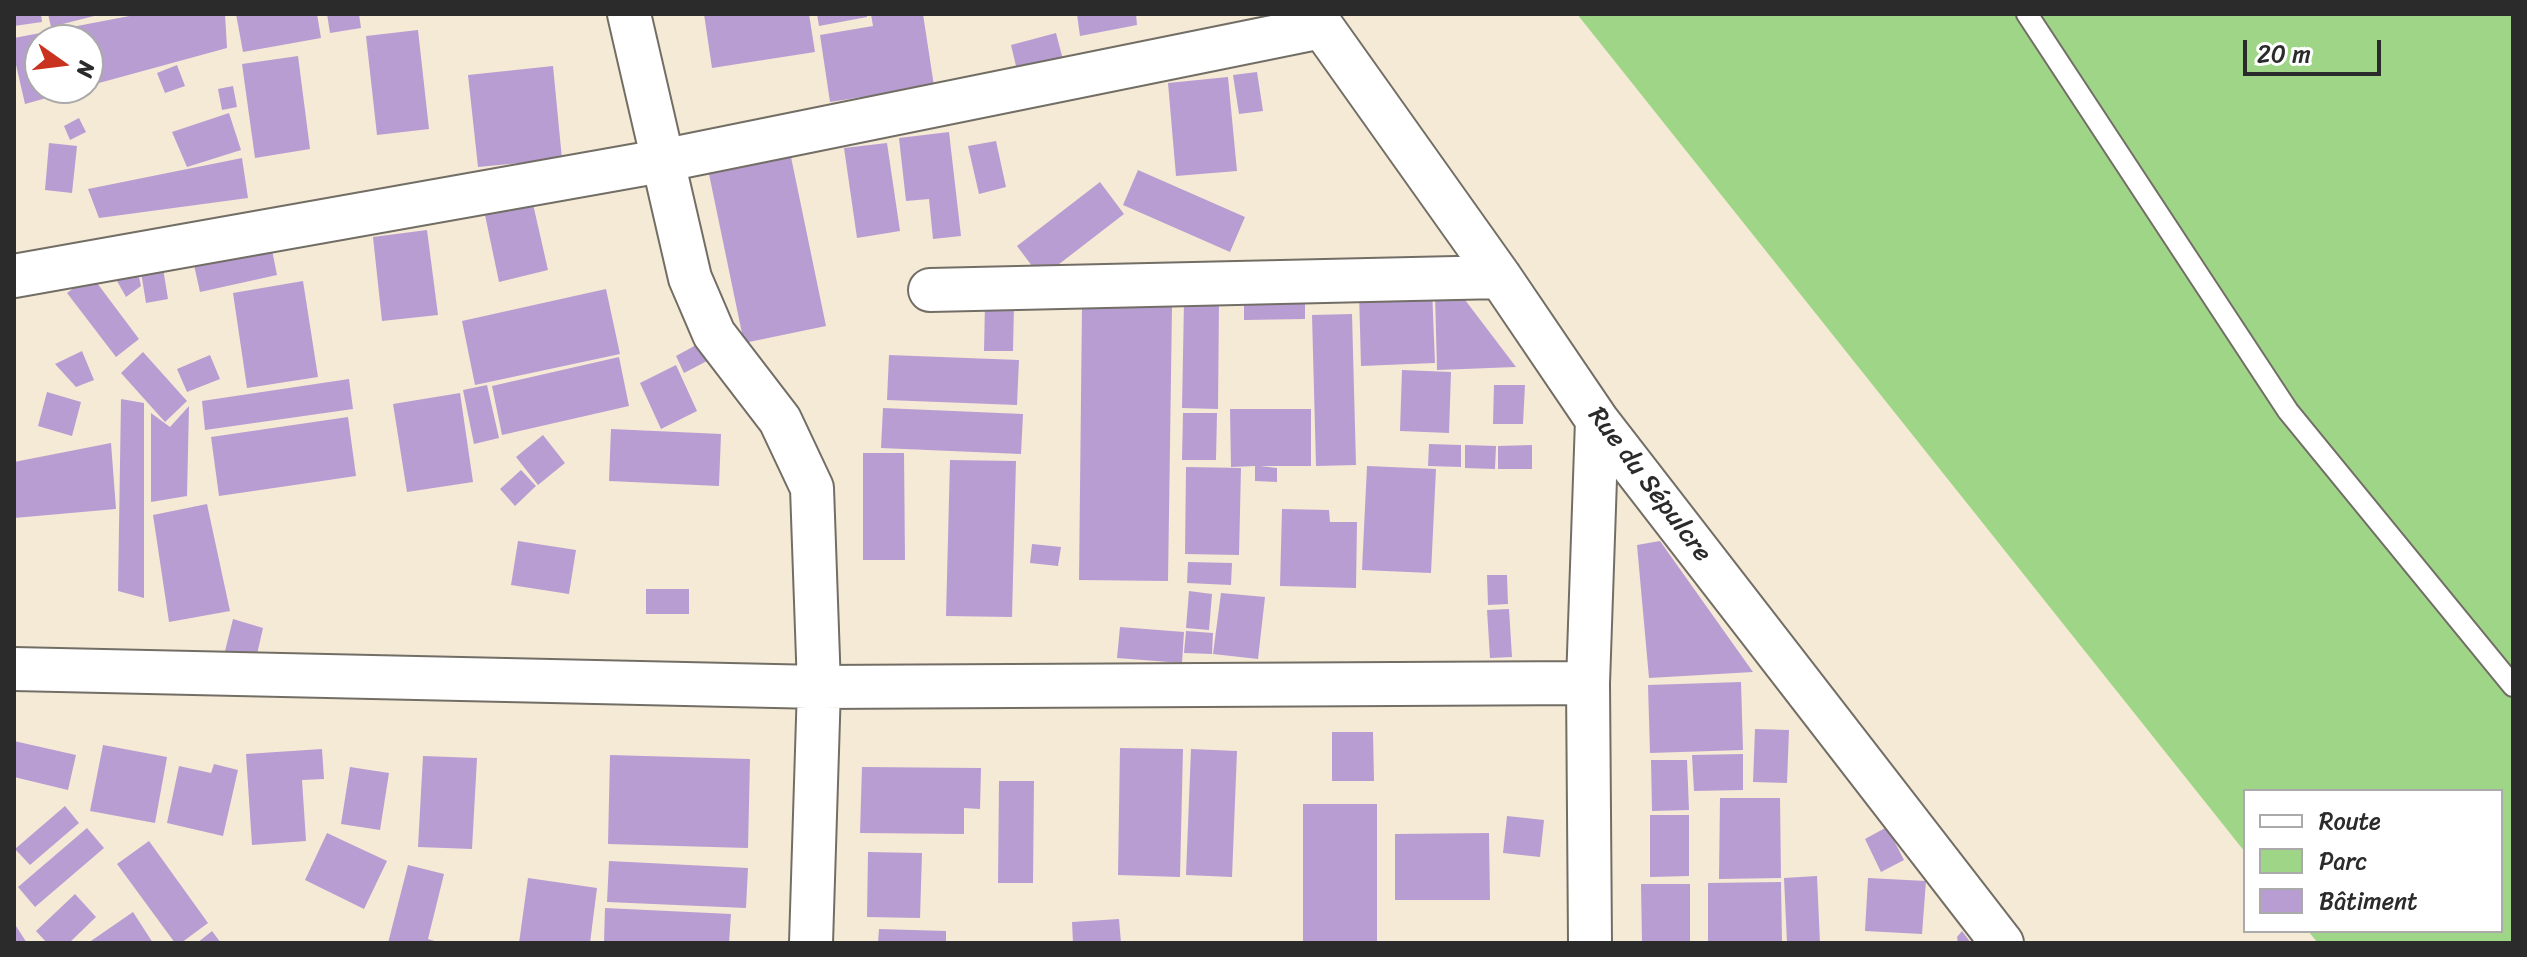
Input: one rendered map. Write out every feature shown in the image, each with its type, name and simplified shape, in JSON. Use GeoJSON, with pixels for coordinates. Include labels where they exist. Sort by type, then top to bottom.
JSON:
{"type":"FeatureCollection","features":[{"type":"Feature","properties":{"kind":"street"},"geometry":{"type":"LineString","coordinates":[[629,14],[690,278],[714,334],[780,420],[812,488],[819,687],[811,943]]}},
{"type":"Feature","properties":{"kind":"street"},"geometry":{"type":"LineString","coordinates":[[14,276],[661,161],[1318,20]]}},
{"type":"Feature","properties":{"kind":"street","name":"Rue du Sépulcre"},"geometry":{"type":"LineString","coordinates":[[1318,20],[1597,420],[2002,943]]}},
{"type":"Feature","properties":{"kind":"street"},"geometry":{"type":"LineString","coordinates":[[930,290],[1500,277]]}},
{"type":"Feature","properties":{"kind":"street"},"geometry":{"type":"LineString","coordinates":[[1590,943],[1588,683],[1597,420]]}},
{"type":"Feature","properties":{"kind":"street"},"geometry":{"type":"LineString","coordinates":[[14,669],[819,687],[1588,683]]}},
{"type":"Feature","properties":{"kind":"lane"},"geometry":{"type":"LineString","coordinates":[[2027,14],[2288,411],[2513,686]]}},
{"type":"Feature","properties":{"kind":"green space"},"geometry":{"type":"Polygon","coordinates":[[[1577,14],[2513,14],[2513,943],[2318,943],[2310,933],[2503,933],[2503,789],[2243,789],[2243,849],[1577,14]]]}},
{"type":"Feature","properties":{"kind":"building"},"geometry":{"type":"Polygon","coordinates":[[[14,14],[41,14],[42,22],[14,26],[14,14]]]}},
{"type":"Feature","properties":{"kind":"building"},"geometry":{"type":"Polygon","coordinates":[[[48,14],[98,14],[63,24],[50,24],[48,14]]]}},
{"type":"Feature","properties":{"kind":"building"},"geometry":{"type":"Polygon","coordinates":[[[140,14],[225,14],[227,48],[104,82],[104,24],[88,24],[140,14]]]}},
{"type":"Feature","properties":{"kind":"building"},"geometry":{"type":"Polygon","coordinates":[[[236,14],[317,14],[321,38],[243,52],[236,14]]]}},
{"type":"Feature","properties":{"kind":"building"},"geometry":{"type":"Polygon","coordinates":[[[327,14],[359,14],[361,28],[330,33],[327,14]]]}},
{"type":"Feature","properties":{"kind":"building"},"geometry":{"type":"Polygon","coordinates":[[[704,14],[809,14],[815,52],[712,68],[704,14]]]}},
{"type":"Feature","properties":{"kind":"building"},"geometry":{"type":"Polygon","coordinates":[[[817,14],[867,14],[867,17],[819,26],[817,14]]]}},
{"type":"Feature","properties":{"kind":"building"},"geometry":{"type":"Polygon","coordinates":[[[871,14],[923,14],[934,86],[830,102],[820,35],[873,26],[871,14]]]}},
{"type":"Feature","properties":{"kind":"building"},"geometry":{"type":"Polygon","coordinates":[[[1077,14],[1136,14],[1137,25],[1080,36],[1077,14]]]}},
{"type":"Feature","properties":{"kind":"building"},"geometry":{"type":"Polygon","coordinates":[[[418,30],[429,129],[377,135],[366,36],[418,30]]]}},
{"type":"Feature","properties":{"kind":"building"},"geometry":{"type":"Polygon","coordinates":[[[1056,33],[1067,75],[1021,87],[1011,45],[1056,33]]]}},
{"type":"Feature","properties":{"kind":"building"},"geometry":{"type":"Polygon","coordinates":[[[24,36],[24,100],[14,56],[14,38],[24,36]]]}},
{"type":"Feature","properties":{"kind":"building"},"geometry":{"type":"Polygon","coordinates":[[[298,56],[310,149],[255,158],[242,64],[298,56]]]}},
{"type":"Feature","properties":{"kind":"building"},"geometry":{"type":"Polygon","coordinates":[[[177,65],[185,86],[165,93],[157,73],[177,65]]]}},
{"type":"Feature","properties":{"kind":"building"},"geometry":{"type":"Polygon","coordinates":[[[553,66],[562,159],[478,167],[468,75],[553,66]]]}},
{"type":"Feature","properties":{"kind":"building"},"geometry":{"type":"Polygon","coordinates":[[[1257,72],[1263,111],[1239,114],[1233,75],[1257,72]]]}},
{"type":"Feature","properties":{"kind":"building"},"geometry":{"type":"Polygon","coordinates":[[[1228,77],[1237,171],[1176,176],[1168,83],[1228,77]]]}},
{"type":"Feature","properties":{"kind":"building"},"geometry":{"type":"Polygon","coordinates":[[[233,86],[237,107],[222,110],[218,89],[233,86]]]}},
{"type":"Feature","properties":{"kind":"building"},"geometry":{"type":"Polygon","coordinates":[[[229,113],[241,150],[187,167],[172,132],[229,113]]]}},
{"type":"Feature","properties":{"kind":"building"},"geometry":{"type":"Polygon","coordinates":[[[79,118],[86,132],[70,140],[64,126],[79,118]]]}},
{"type":"Feature","properties":{"kind":"building"},"geometry":{"type":"Polygon","coordinates":[[[949,132],[961,236],[933,239],[929,199],[906,201],[899,138],[949,132]]]}},
{"type":"Feature","properties":{"kind":"building"},"geometry":{"type":"Polygon","coordinates":[[[996,141],[1006,187],[979,194],[968,146],[996,141]]]}},
{"type":"Feature","properties":{"kind":"building"},"geometry":{"type":"Polygon","coordinates":[[[49,143],[77,146],[72,193],[45,190],[49,143]]]}},
{"type":"Feature","properties":{"kind":"building"},"geometry":{"type":"Polygon","coordinates":[[[887,143],[900,231],[857,238],[844,148],[887,143]]]}},
{"type":"Feature","properties":{"kind":"building"},"geometry":{"type":"Polygon","coordinates":[[[791,157],[826,326],[744,343],[709,174],[791,157]]]}},
{"type":"Feature","properties":{"kind":"building"},"geometry":{"type":"Polygon","coordinates":[[[242,158],[248,198],[99,218],[88,189],[242,158]]]}},
{"type":"Feature","properties":{"kind":"building"},"geometry":{"type":"Polygon","coordinates":[[[1138,170],[1245,217],[1230,252],[1123,205],[1138,170]]]}},
{"type":"Feature","properties":{"kind":"building"},"geometry":{"type":"Polygon","coordinates":[[[1100,182],[1124,214],[1041,278],[1017,246],[1100,182]]]}},
{"type":"Feature","properties":{"kind":"building"},"geometry":{"type":"Polygon","coordinates":[[[533,204],[548,270],[499,282],[485,215],[533,204]]]}},
{"type":"Feature","properties":{"kind":"building"},"geometry":{"type":"Polygon","coordinates":[[[427,230],[438,315],[382,321],[373,237],[427,230]]]}},
{"type":"Feature","properties":{"kind":"building"},"geometry":{"type":"Polygon","coordinates":[[[270,240],[277,275],[200,292],[192,256],[270,240]]]}},
{"type":"Feature","properties":{"kind":"building"},"geometry":{"type":"Polygon","coordinates":[[[162,262],[168,299],[146,303],[140,266],[162,262]]]}},
{"type":"Feature","properties":{"kind":"building"},"geometry":{"type":"Polygon","coordinates":[[[137,268],[141,286],[126,297],[112,272],[137,268]]]}},
{"type":"Feature","properties":{"kind":"building"},"geometry":{"type":"Polygon","coordinates":[[[91,275],[139,339],[116,357],[67,293],[91,275]]]}},
{"type":"Feature","properties":{"kind":"building"},"geometry":{"type":"Polygon","coordinates":[[[303,281],[318,377],[247,388],[233,293],[303,281]]]}},
{"type":"Feature","properties":{"kind":"building"},"geometry":{"type":"Polygon","coordinates":[[[1305,287],[1305,319],[1244,320],[1244,288],[1305,287]]]}},
{"type":"Feature","properties":{"kind":"building"},"geometry":{"type":"Polygon","coordinates":[[[606,289],[620,354],[475,385],[462,321],[606,289]]]}},
{"type":"Feature","properties":{"kind":"building"},"geometry":{"type":"Polygon","coordinates":[[[1432,289],[1435,363],[1361,366],[1359,292],[1432,289]]]}},
{"type":"Feature","properties":{"kind":"building"},"geometry":{"type":"Polygon","coordinates":[[[1459,292],[1516,367],[1437,370],[1435,294],[1459,292]]]}},
{"type":"Feature","properties":{"kind":"building"},"geometry":{"type":"Polygon","coordinates":[[[1184,301],[1219,302],[1218,409],[1182,408],[1184,301]]]}},
{"type":"Feature","properties":{"kind":"building"},"geometry":{"type":"Polygon","coordinates":[[[985,303],[1014,304],[1013,351],[984,351],[985,303]]]}},
{"type":"Feature","properties":{"kind":"building"},"geometry":{"type":"Polygon","coordinates":[[[1082,306],[1172,307],[1168,581],[1079,580],[1082,306]]]}},
{"type":"Feature","properties":{"kind":"building"},"geometry":{"type":"Polygon","coordinates":[[[1352,314],[1356,465],[1316,466],[1312,315],[1352,314]]]}},
{"type":"Feature","properties":{"kind":"building"},"geometry":{"type":"Polygon","coordinates":[[[698,344],[707,361],[684,373],[676,356],[698,344]]]}},
{"type":"Feature","properties":{"kind":"building"},"geometry":{"type":"Polygon","coordinates":[[[82,351],[94,380],[76,387],[55,364],[82,351]]]}},
{"type":"Feature","properties":{"kind":"building"},"geometry":{"type":"Polygon","coordinates":[[[143,352],[187,401],[165,422],[121,373],[143,352]]]}},
{"type":"Feature","properties":{"kind":"building"},"geometry":{"type":"Polygon","coordinates":[[[210,355],[220,379],[187,392],[177,369],[210,355]]]}},
{"type":"Feature","properties":{"kind":"building"},"geometry":{"type":"Polygon","coordinates":[[[889,355],[1019,360],[1017,405],[887,400],[889,355]]]}},
{"type":"Feature","properties":{"kind":"building"},"geometry":{"type":"Polygon","coordinates":[[[619,357],[629,406],[502,435],[492,386],[619,357]]]}},
{"type":"Feature","properties":{"kind":"building"},"geometry":{"type":"Polygon","coordinates":[[[676,365],[697,411],[661,429],[640,383],[676,365]]]}},
{"type":"Feature","properties":{"kind":"building"},"geometry":{"type":"Polygon","coordinates":[[[1402,370],[1451,372],[1449,433],[1400,431],[1402,370]]]}},
{"type":"Feature","properties":{"kind":"building"},"geometry":{"type":"Polygon","coordinates":[[[349,379],[353,409],[205,430],[202,401],[349,379]]]}},
{"type":"Feature","properties":{"kind":"building"},"geometry":{"type":"Polygon","coordinates":[[[487,385],[499,438],[474,444],[463,390],[487,385]]]}},
{"type":"Feature","properties":{"kind":"building"},"geometry":{"type":"Polygon","coordinates":[[[1494,385],[1525,385],[1523,424],[1493,424],[1494,385]]]}},
{"type":"Feature","properties":{"kind":"building"},"geometry":{"type":"Polygon","coordinates":[[[47,392],[81,402],[72,436],[38,426],[47,392]]]}},
{"type":"Feature","properties":{"kind":"building"},"geometry":{"type":"Polygon","coordinates":[[[460,393],[473,482],[407,492],[393,404],[460,393]]]}},
{"type":"Feature","properties":{"kind":"building"},"geometry":{"type":"Polygon","coordinates":[[[121,399],[144,403],[144,598],[118,591],[121,399]]]}},
{"type":"Feature","properties":{"kind":"building"},"geometry":{"type":"Polygon","coordinates":[[[189,406],[187,496],[151,502],[151,413],[170,427],[189,406]]]}},
{"type":"Feature","properties":{"kind":"building"},"geometry":{"type":"Polygon","coordinates":[[[883,408],[1023,414],[1021,454],[881,448],[883,408]]]}},
{"type":"Feature","properties":{"kind":"building"},"geometry":{"type":"Polygon","coordinates":[[[1230,409],[1311,409],[1311,466],[1260,466],[1277,468],[1277,482],[1255,481],[1255,466],[1231,467],[1230,409]]]}},
{"type":"Feature","properties":{"kind":"building"},"geometry":{"type":"Polygon","coordinates":[[[1183,413],[1217,413],[1216,460],[1182,460],[1183,413]]]}},
{"type":"Feature","properties":{"kind":"building"},"geometry":{"type":"Polygon","coordinates":[[[348,417],[356,476],[219,496],[211,437],[348,417]]]}},
{"type":"Feature","properties":{"kind":"building"},"geometry":{"type":"Polygon","coordinates":[[[611,429],[721,434],[719,486],[609,481],[611,429]]]}},
{"type":"Feature","properties":{"kind":"building"},"geometry":{"type":"Polygon","coordinates":[[[543,435],[565,463],[538,485],[516,457],[543,435]]]}},
{"type":"Feature","properties":{"kind":"building"},"geometry":{"type":"Polygon","coordinates":[[[111,443],[116,509],[14,518],[14,462],[111,443]]]}},
{"type":"Feature","properties":{"kind":"building"},"geometry":{"type":"Polygon","coordinates":[[[1429,444],[1461,445],[1461,467],[1428,466],[1429,444]]]}},
{"type":"Feature","properties":{"kind":"building"},"geometry":{"type":"Polygon","coordinates":[[[1465,445],[1496,446],[1495,469],[1465,468],[1465,445]]]}},
{"type":"Feature","properties":{"kind":"building"},"geometry":{"type":"Polygon","coordinates":[[[1532,445],[1532,469],[1498,469],[1498,446],[1532,445]]]}},
{"type":"Feature","properties":{"kind":"building"},"geometry":{"type":"Polygon","coordinates":[[[863,453],[904,453],[905,560],[863,560],[863,453]]]}},
{"type":"Feature","properties":{"kind":"building"},"geometry":{"type":"Polygon","coordinates":[[[950,460],[1016,461],[1012,617],[946,616],[950,460]]]}},
{"type":"Feature","properties":{"kind":"building"},"geometry":{"type":"Polygon","coordinates":[[[1367,466],[1436,469],[1431,573],[1362,570],[1367,466]]]}},
{"type":"Feature","properties":{"kind":"building"},"geometry":{"type":"Polygon","coordinates":[[[1186,467],[1241,468],[1239,555],[1185,554],[1186,467]]]}},
{"type":"Feature","properties":{"kind":"building"},"geometry":{"type":"Polygon","coordinates":[[[521,470],[536,486],[515,506],[500,489],[521,470]]]}},
{"type":"Feature","properties":{"kind":"building"},"geometry":{"type":"Polygon","coordinates":[[[207,504],[230,611],[169,622],[153,515],[207,504]]]}},
{"type":"Feature","properties":{"kind":"building"},"geometry":{"type":"Polygon","coordinates":[[[1282,509],[1329,510],[1330,522],[1357,522],[1356,588],[1280,586],[1282,509]]]}},
{"type":"Feature","properties":{"kind":"building"},"geometry":{"type":"Polygon","coordinates":[[[518,541],[576,550],[569,594],[511,585],[518,541]]]}},
{"type":"Feature","properties":{"kind":"building"},"geometry":{"type":"Polygon","coordinates":[[[1660,541],[1753,672],[1649,678],[1637,545],[1660,541]]]}},
{"type":"Feature","properties":{"kind":"building"},"geometry":{"type":"Polygon","coordinates":[[[1032,544],[1061,547],[1058,566],[1030,563],[1032,544]]]}},
{"type":"Feature","properties":{"kind":"building"},"geometry":{"type":"Polygon","coordinates":[[[1188,562],[1232,563],[1231,585],[1187,583],[1188,562]]]}},
{"type":"Feature","properties":{"kind":"building"},"geometry":{"type":"Polygon","coordinates":[[[1487,575],[1507,575],[1508,604],[1488,605],[1487,575]]]}},
{"type":"Feature","properties":{"kind":"building"},"geometry":{"type":"Polygon","coordinates":[[[646,589],[689,589],[689,614],[646,614],[646,589]]]}},
{"type":"Feature","properties":{"kind":"building"},"geometry":{"type":"Polygon","coordinates":[[[1189,591],[1212,594],[1209,630],[1186,628],[1189,591]]]}},
{"type":"Feature","properties":{"kind":"building"},"geometry":{"type":"Polygon","coordinates":[[[1221,593],[1265,597],[1258,659],[1213,654],[1221,593]]]}},
{"type":"Feature","properties":{"kind":"building"},"geometry":{"type":"Polygon","coordinates":[[[1509,609],[1512,657],[1490,658],[1487,610],[1509,609]]]}},
{"type":"Feature","properties":{"kind":"building"},"geometry":{"type":"Polygon","coordinates":[[[233,619],[263,628],[255,663],[224,655],[233,619]]]}},
{"type":"Feature","properties":{"kind":"building"},"geometry":{"type":"Polygon","coordinates":[[[1120,627],[1184,632],[1182,663],[1117,658],[1120,627]]]}},
{"type":"Feature","properties":{"kind":"building"},"geometry":{"type":"Polygon","coordinates":[[[1186,631],[1213,633],[1212,654],[1184,653],[1186,631]]]}},
{"type":"Feature","properties":{"kind":"building"},"geometry":{"type":"Polygon","coordinates":[[[1741,682],[1743,750],[1650,753],[1648,685],[1741,682]]]}},
{"type":"Feature","properties":{"kind":"building"},"geometry":{"type":"Polygon","coordinates":[[[1755,729],[1789,730],[1787,783],[1753,782],[1755,729]]]}},
{"type":"Feature","properties":{"kind":"building"},"geometry":{"type":"Polygon","coordinates":[[[1332,732],[1373,732],[1374,781],[1332,781],[1332,732]]]}},
{"type":"Feature","properties":{"kind":"building"},"geometry":{"type":"Polygon","coordinates":[[[14,741],[76,755],[68,790],[14,777],[14,741]]]}},
{"type":"Feature","properties":{"kind":"building"},"geometry":{"type":"Polygon","coordinates":[[[103,745],[167,757],[155,823],[90,811],[103,745]]]}},
{"type":"Feature","properties":{"kind":"building"},"geometry":{"type":"Polygon","coordinates":[[[1120,748],[1183,749],[1180,877],[1118,875],[1120,748]]]}},
{"type":"Feature","properties":{"kind":"building"},"geometry":{"type":"Polygon","coordinates":[[[322,749],[324,779],[302,780],[306,841],[252,845],[246,754],[322,749]]]}},
{"type":"Feature","properties":{"kind":"building"},"geometry":{"type":"Polygon","coordinates":[[[1191,749],[1237,751],[1232,877],[1186,875],[1191,749]]]}},
{"type":"Feature","properties":{"kind":"building"},"geometry":{"type":"Polygon","coordinates":[[[1743,754],[1743,790],[1694,791],[1692,755],[1743,754]]]}},
{"type":"Feature","properties":{"kind":"building"},"geometry":{"type":"Polygon","coordinates":[[[610,755],[750,759],[748,848],[608,844],[610,755]]]}},
{"type":"Feature","properties":{"kind":"building"},"geometry":{"type":"Polygon","coordinates":[[[423,756],[477,758],[472,849],[418,847],[423,756]]]}},
{"type":"Feature","properties":{"kind":"building"},"geometry":{"type":"Polygon","coordinates":[[[1651,760],[1687,760],[1689,810],[1652,811],[1651,760]]]}},
{"type":"Feature","properties":{"kind":"building"},"geometry":{"type":"Polygon","coordinates":[[[214,764],[238,770],[223,836],[167,823],[179,766],[211,773],[214,764]]]}},
{"type":"Feature","properties":{"kind":"building"},"geometry":{"type":"Polygon","coordinates":[[[350,767],[389,773],[380,830],[341,824],[350,767]]]}},
{"type":"Feature","properties":{"kind":"building"},"geometry":{"type":"Polygon","coordinates":[[[862,767],[981,768],[980,809],[964,808],[964,834],[860,833],[862,767]]]}},
{"type":"Feature","properties":{"kind":"building"},"geometry":{"type":"Polygon","coordinates":[[[999,781],[1034,781],[1033,883],[998,883],[999,781]]]}},
{"type":"Feature","properties":{"kind":"building"},"geometry":{"type":"Polygon","coordinates":[[[1720,798],[1780,798],[1781,878],[1719,879],[1720,798]]]}},
{"type":"Feature","properties":{"kind":"building"},"geometry":{"type":"Polygon","coordinates":[[[1303,804],[1377,804],[1377,942],[1303,942],[1303,804]]]}},
{"type":"Feature","properties":{"kind":"building"},"geometry":{"type":"Polygon","coordinates":[[[65,806],[79,823],[30,865],[15,849],[65,806]]]}},
{"type":"Feature","properties":{"kind":"building"},"geometry":{"type":"Polygon","coordinates":[[[1650,815],[1689,815],[1689,876],[1650,877],[1650,815]]]}},
{"type":"Feature","properties":{"kind":"building"},"geometry":{"type":"Polygon","coordinates":[[[1507,816],[1544,820],[1540,857],[1503,853],[1507,816]]]}},
{"type":"Feature","properties":{"kind":"building"},"geometry":{"type":"Polygon","coordinates":[[[1887,827],[1904,860],[1881,872],[1865,839],[1887,827]]]}},
{"type":"Feature","properties":{"kind":"building"},"geometry":{"type":"Polygon","coordinates":[[[87,828],[104,848],[35,907],[18,887],[87,828]]]}},
{"type":"Feature","properties":{"kind":"building"},"geometry":{"type":"Polygon","coordinates":[[[327,833],[387,861],[364,909],[305,880],[327,833]]]}},
{"type":"Feature","properties":{"kind":"building"},"geometry":{"type":"Polygon","coordinates":[[[1489,833],[1490,900],[1395,900],[1395,834],[1489,833]]]}},
{"type":"Feature","properties":{"kind":"building"},"geometry":{"type":"Polygon","coordinates":[[[149,841],[208,923],[181,943],[175,943],[117,864],[149,841]]]}},
{"type":"Feature","properties":{"kind":"building"},"geometry":{"type":"Polygon","coordinates":[[[868,852],[922,853],[920,918],[867,917],[868,852]]]}},
{"type":"Feature","properties":{"kind":"building"},"geometry":{"type":"Polygon","coordinates":[[[609,861],[748,868],[746,908],[607,902],[609,861]]]}},
{"type":"Feature","properties":{"kind":"building"},"geometry":{"type":"Polygon","coordinates":[[[408,865],[444,874],[428,939],[441,943],[388,943],[408,865]]]}},
{"type":"Feature","properties":{"kind":"building"},"geometry":{"type":"Polygon","coordinates":[[[1817,876],[1820,943],[1787,943],[1784,878],[1817,876]]]}},
{"type":"Feature","properties":{"kind":"building"},"geometry":{"type":"Polygon","coordinates":[[[528,878],[597,888],[590,943],[519,943],[528,878]]]}},
{"type":"Feature","properties":{"kind":"building"},"geometry":{"type":"Polygon","coordinates":[[[1868,878],[1926,881],[1922,934],[1865,931],[1868,878]]]}},
{"type":"Feature","properties":{"kind":"building"},"geometry":{"type":"Polygon","coordinates":[[[1781,882],[1782,943],[1708,943],[1708,883],[1781,882]]]}},
{"type":"Feature","properties":{"kind":"building"},"geometry":{"type":"Polygon","coordinates":[[[1641,884],[1690,884],[1690,943],[1642,943],[1641,884]]]}},
{"type":"Feature","properties":{"kind":"building"},"geometry":{"type":"Polygon","coordinates":[[[75,894],[96,917],[69,943],[47,943],[36,931],[75,894]]]}},
{"type":"Feature","properties":{"kind":"building"},"geometry":{"type":"Polygon","coordinates":[[[605,908],[731,914],[729,943],[604,943],[605,908]]]}},
{"type":"Feature","properties":{"kind":"building"},"geometry":{"type":"Polygon","coordinates":[[[133,912],[153,943],[88,943],[133,912]]]}},
{"type":"Feature","properties":{"kind":"building"},"geometry":{"type":"Polygon","coordinates":[[[1119,919],[1121,943],[1073,943],[1072,922],[1119,919]]]}},
{"type":"Feature","properties":{"kind":"building"},"geometry":{"type":"Polygon","coordinates":[[[14,923],[27,943],[14,943],[14,923]]]}},
{"type":"Feature","properties":{"kind":"building"},"geometry":{"type":"Polygon","coordinates":[[[879,929],[946,931],[946,943],[878,943],[879,929]]]}},
{"type":"Feature","properties":{"kind":"building"},"geometry":{"type":"Polygon","coordinates":[[[212,931],[221,943],[197,943],[212,931]]]}},
{"type":"Feature","properties":{"kind":"building"},"geometry":{"type":"Polygon","coordinates":[[[1962,931],[1971,943],[1958,943],[1957,937],[1962,931]]]}}]}
